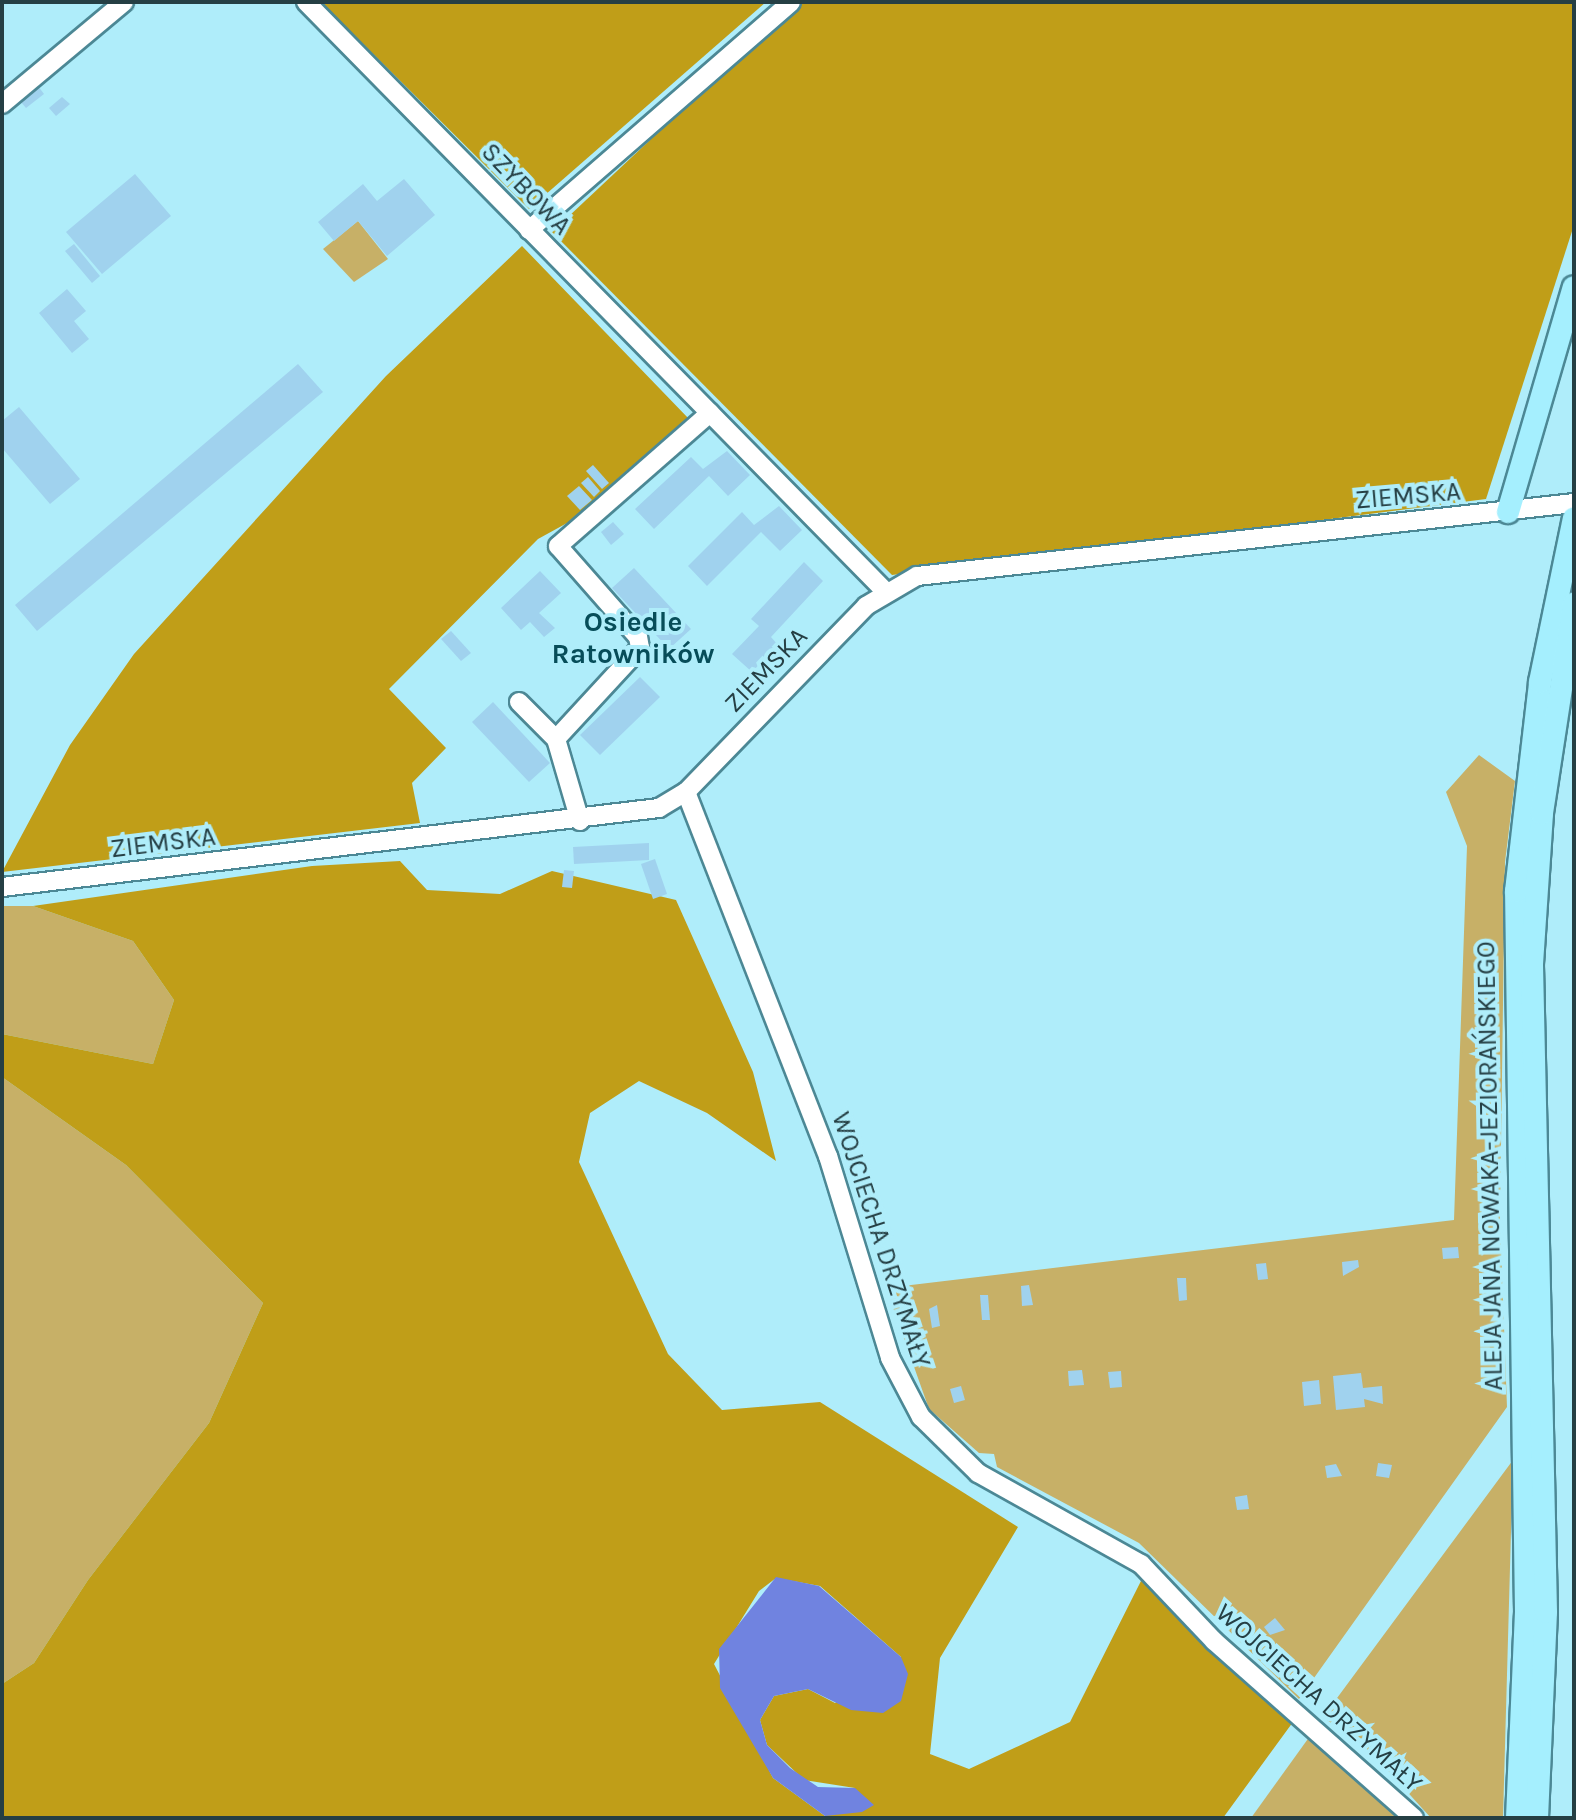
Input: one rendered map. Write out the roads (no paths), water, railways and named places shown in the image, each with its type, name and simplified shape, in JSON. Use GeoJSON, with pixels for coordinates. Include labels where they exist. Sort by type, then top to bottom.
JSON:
{"type":"FeatureCollection","features":[{"type":"Feature","properties":{"kind":"main road"},"geometry":{"type":"LineString","coordinates":[[1508,512],[1574,287]]}},
{"type":"Feature","properties":{"kind":"main road","name":"ALEJA JANA NOWAKA-JEZIORAŃSKIEGO"},"geometry":{"type":"LineString","coordinates":[[1517,1818],[1526,1612],[1516,891],[1540,682],[1574,518]]}},
{"type":"Feature","properties":{"kind":"main road","name":"ALEJA JANA NOWAKA-JEZIORAŃSKIEGO"},"geometry":{"type":"LineString","coordinates":[[1537,1818],[1546,1612],[1532,964],[1542,813],[1574,603]]}},
{"type":"Feature","properties":{"kind":"street"},"geometry":{"type":"LineString","coordinates":[[2,104],[124,2]]}},
{"type":"Feature","properties":{"kind":"street","name":"SZYBOWA"},"geometry":{"type":"LineString","coordinates":[[306,2],[884,590]]}},
{"type":"Feature","properties":{"kind":"street"},"geometry":{"type":"LineString","coordinates":[[529,230],[791,2]]}},
{"type":"Feature","properties":{"kind":"street"},"geometry":{"type":"LineString","coordinates":[[556,739],[640,648],[638,637],[558,546],[710,413]]}},
{"type":"Feature","properties":{"kind":"street","name":"ZIEMSKA"},"geometry":{"type":"LineString","coordinates":[[2,887],[580,821],[659,808],[686,792],[884,590],[929,574],[1574,503]]}},
{"type":"Feature","properties":{"kind":"street"},"geometry":{"type":"LineString","coordinates":[[519,702],[556,739],[580,821]]}},
{"type":"Feature","properties":{"kind":"street","name":"WOJCIECHA DRZYMAŁY"},"geometry":{"type":"LineString","coordinates":[[686,792],[828,1156],[890,1358],[921,1417],[978,1473],[1141,1564],[1214,1641],[1414,1818]]}},
{"type":"Feature","properties":{"kind":"water"},"geometry":{"type":"Polygon","coordinates":[[[776,1577],[819,1586],[901,1657],[908,1674],[901,1701],[883,1713],[851,1710],[808,1689],[774,1696],[760,1720],[767,1745],[790,1768],[818,1787],[855,1788],[874,1805],[862,1812],[825,1816],[773,1778],[720,1688],[719,1649],[776,1577]]]}},
{"type":"Feature","properties":{"kind":"district","name":"Osiedle Ratowników"},"geometry":{"type":"Point","coordinates":[633,638]}}]}
